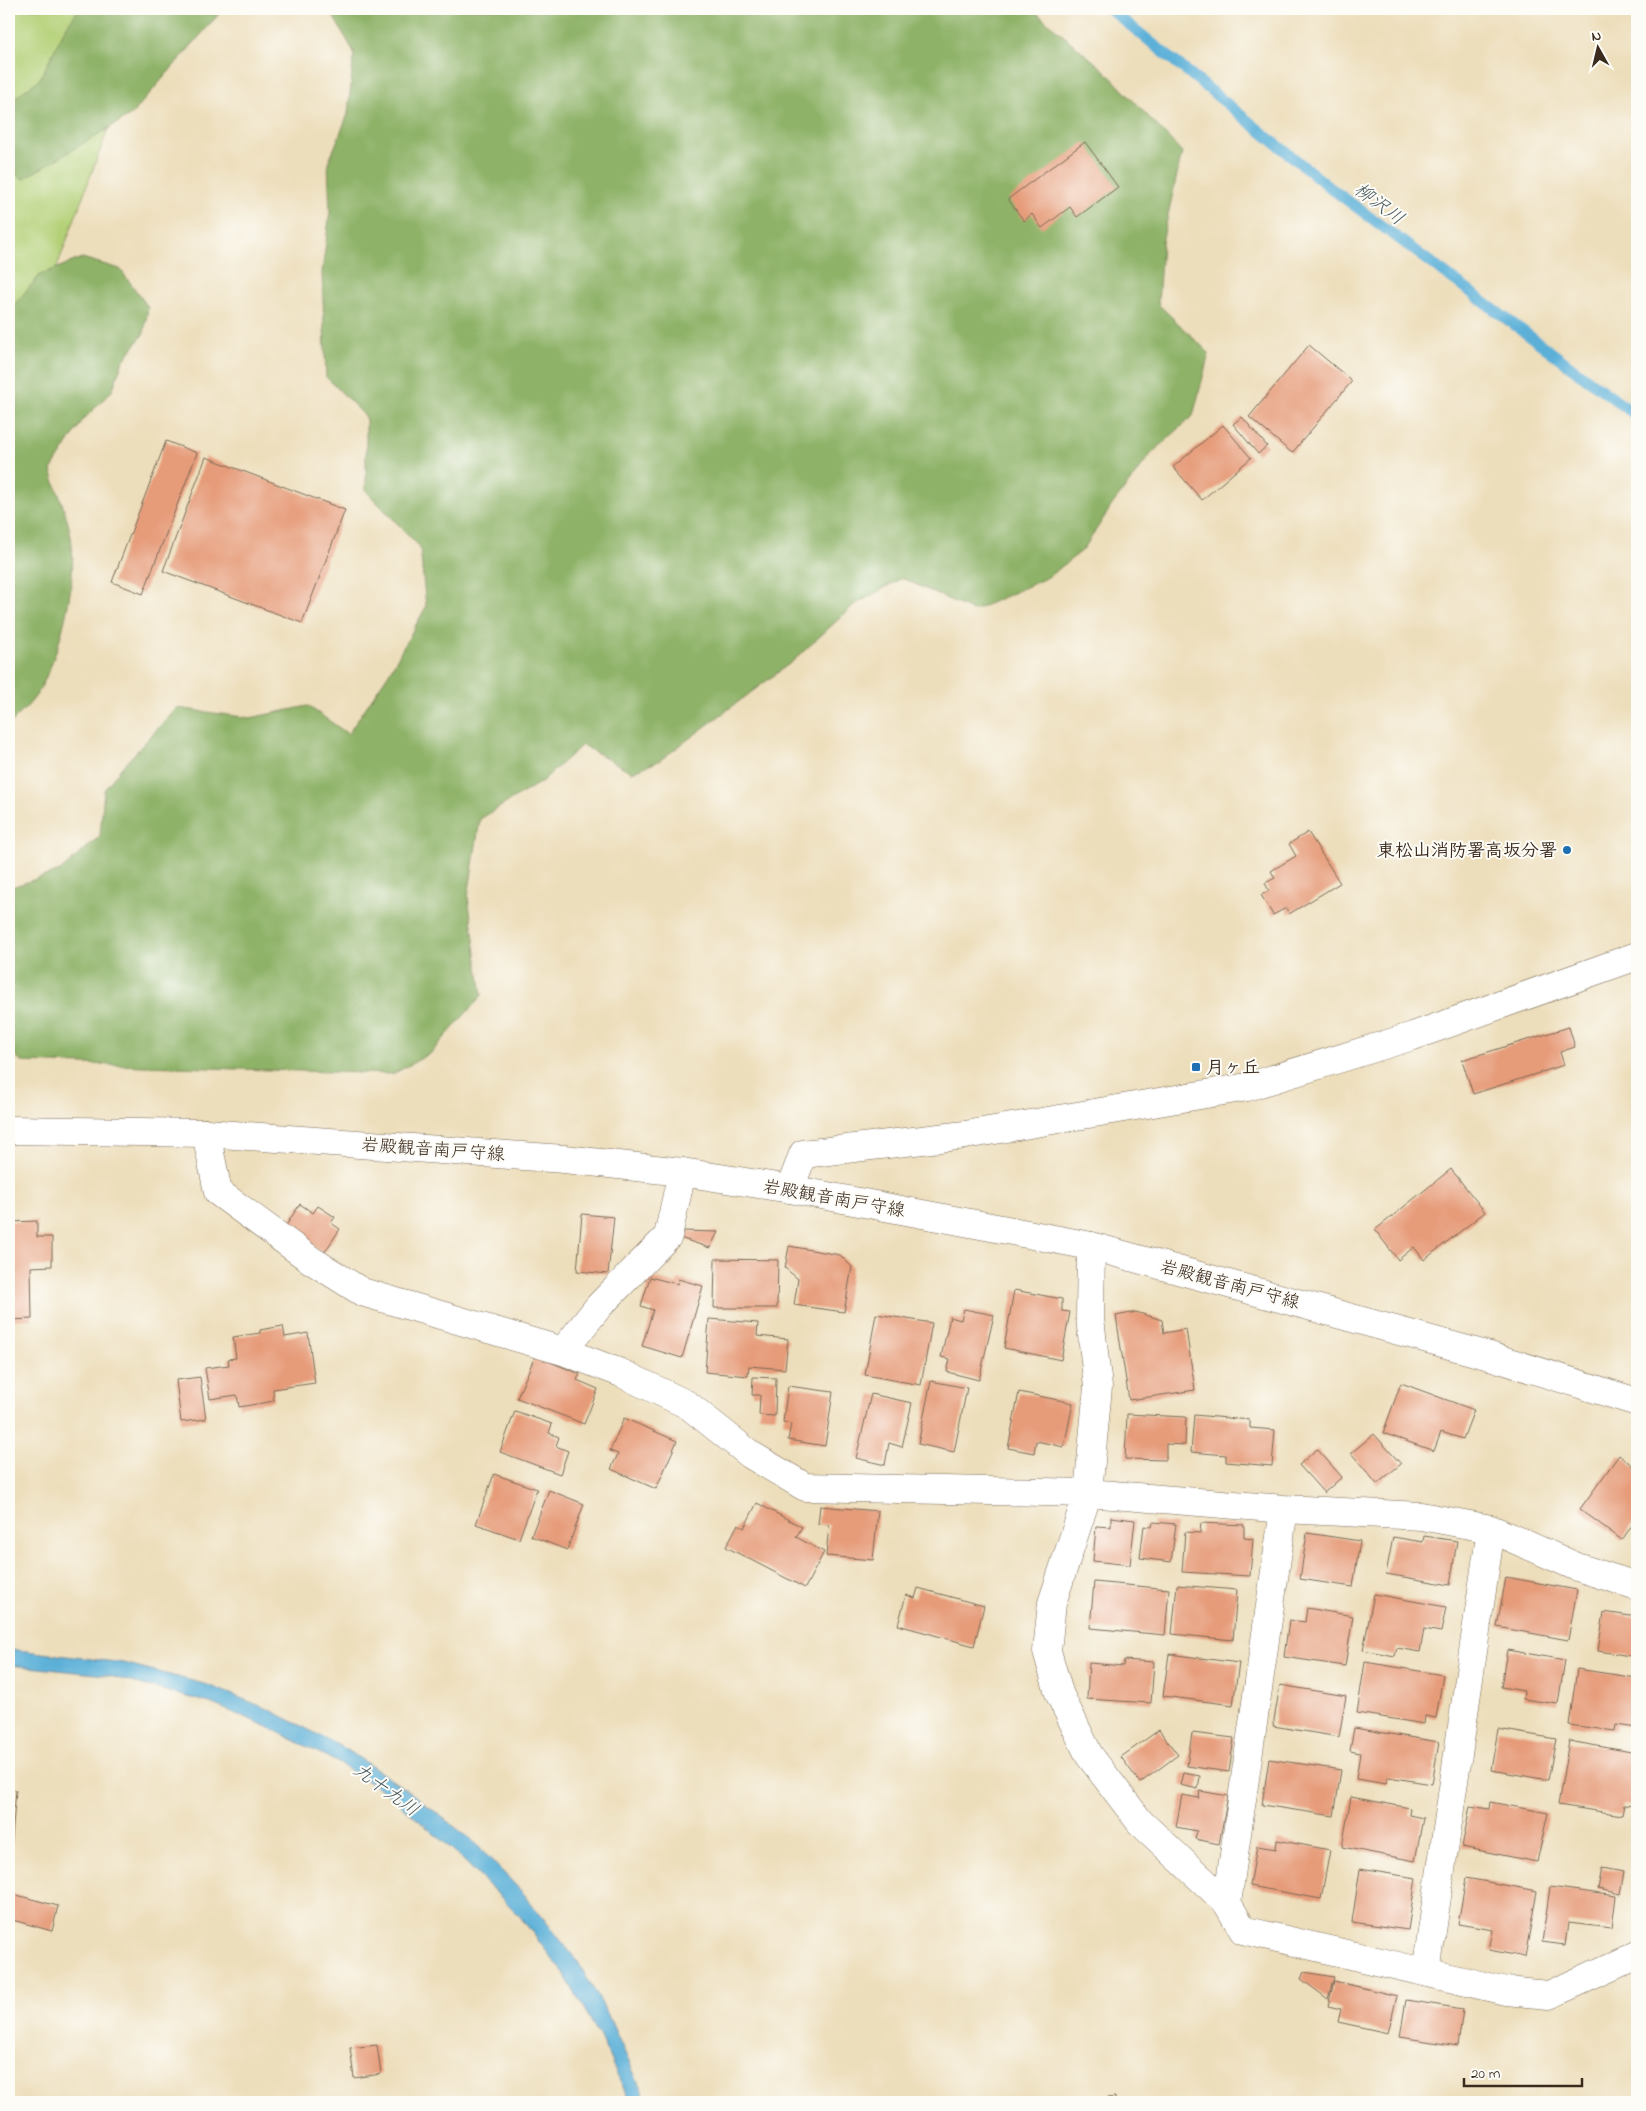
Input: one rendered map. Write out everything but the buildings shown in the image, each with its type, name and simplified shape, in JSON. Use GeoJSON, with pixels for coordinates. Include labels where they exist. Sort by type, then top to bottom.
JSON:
{"type":"FeatureCollection","features":[{"type":"Feature","properties":{"kind":"street"},"geometry":{"type":"LineString","coordinates":[[790,1189],[803,1154],[965,1136],[1247,1087],[1413,1036],[1637,956]]}},
{"type":"Feature","properties":{"kind":"street","name":"岩殿観音南戸守線"},"geometry":{"type":"LineString","coordinates":[[10,1128],[206,1133],[564,1159],[682,1172],[790,1189],[1091,1246],[1493,1357],[1637,1402]]}},
{"type":"Feature","properties":{"kind":"street"},"geometry":{"type":"LineString","coordinates":[[206,1133],[218,1192],[311,1260],[362,1292],[563,1351],[621,1373],[688,1405],[751,1455],[804,1487],[1088,1493],[1284,1509],[1421,1516],[1491,1529],[1577,1567],[1637,1586]]}},
{"type":"Feature","properties":{"kind":"street"},"geometry":{"type":"LineString","coordinates":[[563,1351],[599,1306],[668,1236],[682,1172]]}},
{"type":"Feature","properties":{"kind":"street"},"geometry":{"type":"LineString","coordinates":[[1091,1246],[1090,1318],[1098,1387],[1088,1493],[1052,1603],[1048,1651],[1059,1693],[1089,1755],[1140,1822],[1227,1903],[1243,1930],[1506,1991],[1549,1995],[1636,1951]]}},
{"type":"Feature","properties":{"kind":"street"},"geometry":{"type":"LineString","coordinates":[[1227,1903],[1284,1509]]}},
{"type":"Feature","properties":{"kind":"street"},"geometry":{"type":"LineString","coordinates":[[1426,1972],[1491,1529]]}},
{"type":"Feature","properties":{"kind":"green space"},"geometry":{"type":"Polygon","coordinates":[[[9,9],[152,9],[9,397],[9,9]]]}},
{"type":"Feature","properties":{"kind":"green space"},"geometry":{"type":"Polygon","coordinates":[[[79,9],[219,9],[218,15],[131,115],[23,179],[9,170],[9,102],[40,79],[66,27],[79,9]]]}},
{"type":"Feature","properties":{"kind":"green space"},"geometry":{"type":"Polygon","coordinates":[[[329,9],[1032,9],[1104,70],[1182,152],[1162,242],[1158,304],[1209,353],[1193,416],[1151,454],[1112,505],[1083,550],[1048,577],[973,611],[902,578],[854,605],[793,661],[659,761],[632,772],[582,745],[541,782],[480,819],[468,897],[482,995],[431,1053],[393,1074],[21,1062],[9,1049],[9,888],[60,871],[100,836],[104,790],[122,767],[177,708],[250,718],[308,706],[348,734],[389,673],[426,607],[420,547],[366,491],[366,417],[326,377],[322,273],[330,211],[328,164],[348,114],[354,52],[329,9]]]}},
{"type":"Feature","properties":{"kind":"green space"},"geometry":{"type":"Polygon","coordinates":[[[82,258],[120,269],[148,307],[144,333],[123,361],[112,391],[83,420],[51,470],[70,532],[72,570],[70,592],[60,638],[45,678],[34,698],[9,725],[9,311],[40,275],[82,258]]]}},
{"type":"Feature","properties":{"kind":"water","name":"九十九川"},"geometry":{"type":"Polygon","coordinates":[[[9,1649],[124,1663],[208,1685],[268,1709],[346,1749],[411,1793],[473,1841],[524,1894],[578,1962],[607,2013],[647,2102],[630,2102],[599,2035],[564,1974],[518,1914],[454,1851],[388,1794],[335,1761],[266,1726],[210,1703],[106,1675],[9,1665],[9,1649]]]}},
{"type":"Feature","properties":{"kind":"waterway","name":"柳沢川"},"geometry":{"type":"LineString","coordinates":[[1110,9],[1332,189],[1637,416]]}},
{"type":"Feature","properties":{"kind":"place","name":"東松山消防署高坂分署"},"geometry":{"type":"Point","coordinates":[1567,850]}},
{"type":"Feature","properties":{"kind":"place","name":"月ヶ丘"},"geometry":{"type":"Point","coordinates":[1196,1067]}}]}
